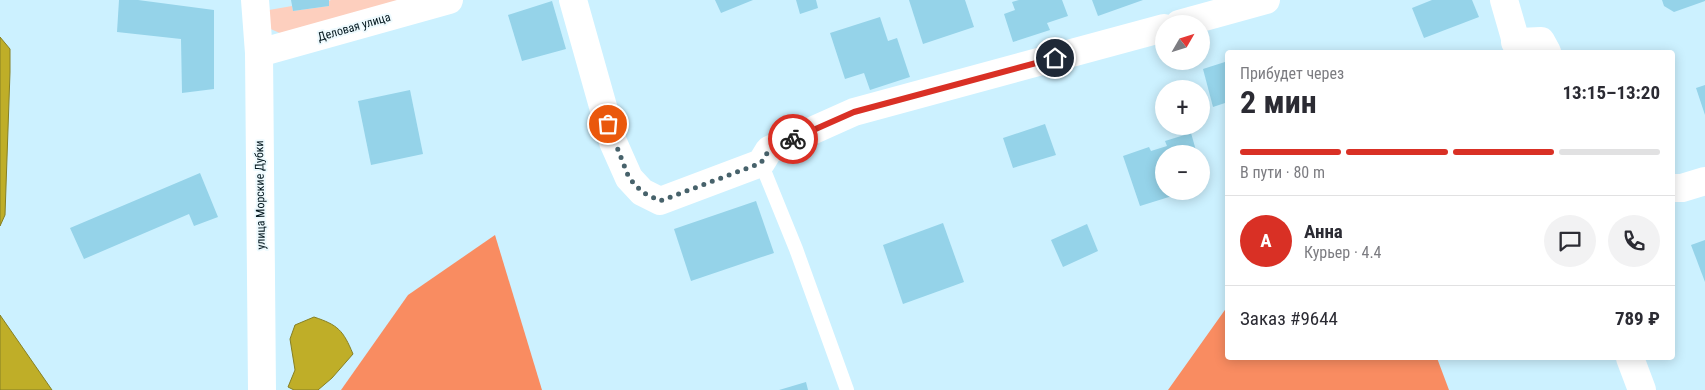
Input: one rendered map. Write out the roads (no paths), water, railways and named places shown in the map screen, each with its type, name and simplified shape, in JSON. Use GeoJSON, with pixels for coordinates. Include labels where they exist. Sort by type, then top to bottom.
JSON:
{"type":"FeatureCollection","features":[{"type":"Feature","properties":{"kind":"street","name":"улица Морские Дубки"},"geometry":{"type":"LineString","coordinates":[[255,0],[259,54],[262,390]]}},
{"type":"Feature","properties":{"kind":"street","name":"Деловая улица"},"geometry":{"type":"LineString","coordinates":[[259,54],[449,0]]}},
{"type":"Feature","properties":{"kind":"street"},"geometry":{"type":"LineString","coordinates":[[573,0],[614,142],[629,178],[642,192],[660,201],[761,163],[769,150],[854,112],[1155,30]]}},
{"type":"Feature","properties":{"kind":"street"},"geometry":{"type":"LineString","coordinates":[[1210,15],[1266,0]]}},
{"type":"Feature","properties":{"kind":"street"},"geometry":{"type":"LineString","coordinates":[[1504,0],[1517,47],[1541,41],[1546,50]]}},
{"type":"Feature","properties":{"kind":"street"},"geometry":{"type":"LineString","coordinates":[[1675,188],[1682,188],[1705,181]]}},
{"type":"Feature","properties":{"kind":"street"},"geometry":{"type":"LineString","coordinates":[[1631,360],[1642,390]]}},
{"type":"Feature","properties":{"kind":"lane"},"geometry":{"type":"LineString","coordinates":[[761,163],[796,249],[847,390]]}}]}
